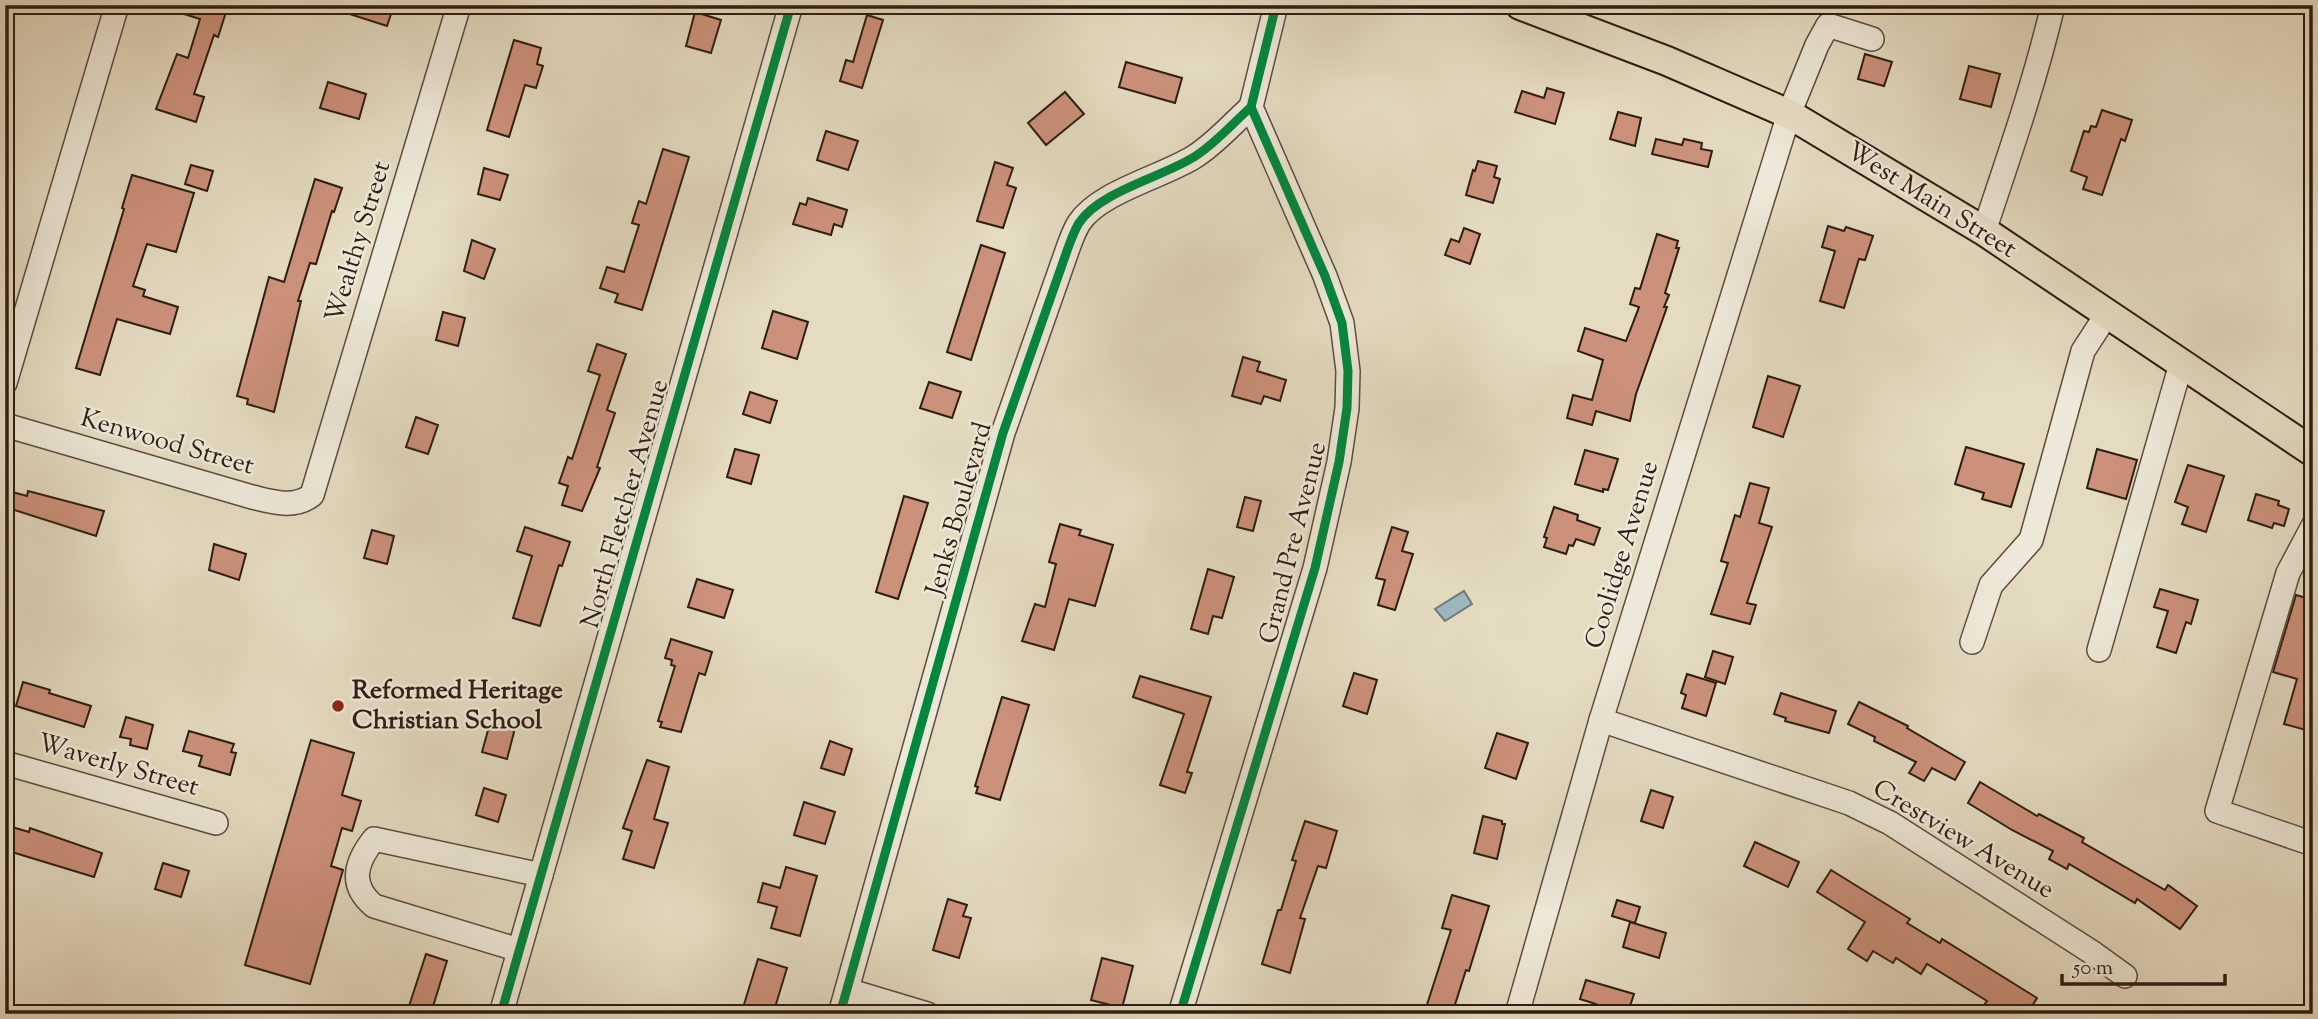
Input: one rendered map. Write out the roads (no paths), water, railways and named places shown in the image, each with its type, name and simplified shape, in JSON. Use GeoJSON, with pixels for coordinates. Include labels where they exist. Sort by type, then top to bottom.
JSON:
{"type":"FeatureCollection","features":[{"type":"Feature","properties":{"kind":"main road","name":"West Main Street"},"geometry":{"type":"LineString","coordinates":[[1524,6],[1667,61],[1789,114],[1984,231],[2313,452]]}},
{"type":"Feature","properties":{"kind":"street"},"geometry":{"type":"LineString","coordinates":[[5,383],[117,5]]}},
{"type":"Feature","properties":{"kind":"street","name":"Wealthy Street"},"geometry":{"type":"LineString","coordinates":[[312,495],[459,5]]}},
{"type":"Feature","properties":{"kind":"street","name":"North Fletcher Avenue"},"geometry":{"type":"LineString","coordinates":[[501,1014],[791,5]]}},
{"type":"Feature","properties":{"kind":"street"},"geometry":{"type":"LineString","coordinates":[[1251,107],[1276,5]]}},
{"type":"Feature","properties":{"kind":"street"},"geometry":{"type":"LineString","coordinates":[[1984,231],[2017,135],[2053,5]]}},
{"type":"Feature","properties":{"kind":"street","name":"Coolidge Avenue"},"geometry":{"type":"LineString","coordinates":[[1517,1014],[1601,720],[1789,114],[1828,25],[1872,39]]}},
{"type":"Feature","properties":{"kind":"street","name":"Jenks Boulevard"},"geometry":{"type":"LineString","coordinates":[[840,1014],[1003,433],[1079,223],[1113,195],[1169,171],[1197,155],[1251,107]]}},
{"type":"Feature","properties":{"kind":"street","name":"Grand Pre Avenue"},"geometry":{"type":"LineString","coordinates":[[1180,1014],[1315,568],[1339,462],[1347,408],[1348,371],[1342,323],[1325,276],[1251,107]]}},
{"type":"Feature","properties":{"kind":"street"},"geometry":{"type":"LineString","coordinates":[[1972,642],[1991,585],[2031,540],[2083,351],[2107,314]]}},
{"type":"Feature","properties":{"kind":"street"},"geometry":{"type":"LineString","coordinates":[[2099,650],[2181,364]]}},
{"type":"Feature","properties":{"kind":"street","name":"Kenwood Street"},"geometry":{"type":"LineString","coordinates":[[5,425],[252,497],[291,503],[303,502],[312,495]]}},
{"type":"Feature","properties":{"kind":"street"},"geometry":{"type":"LineString","coordinates":[[2313,526],[2288,573],[2217,811],[2313,844]]}},
{"type":"Feature","properties":{"kind":"street","name":"Crestview Avenue"},"geometry":{"type":"LineString","coordinates":[[1601,720],[1849,803],[1890,823],[2125,976]]}},
{"type":"Feature","properties":{"kind":"street","name":"Waverly Street"},"geometry":{"type":"LineString","coordinates":[[5,763],[216,823]]}},
{"type":"Feature","properties":{"kind":"street"},"geometry":{"type":"LineString","coordinates":[[519,950],[374,906],[364,897],[358,886],[357,875],[362,853],[373,839],[541,875]]}},
{"type":"Feature","properties":{"kind":"street"},"geometry":{"type":"LineString","coordinates":[[847,990],[927,1014]]}},
{"type":"Feature","properties":{"kind":"water"},"geometry":{"type":"Polygon","coordinates":[[[1464,591],[1472,604],[1445,621],[1435,609],[1464,591]]]}},
{"type":"Feature","properties":{"kind":"place","name":"Reformed Heritage Christian School"},"geometry":{"type":"Point","coordinates":[338,706]}}]}
